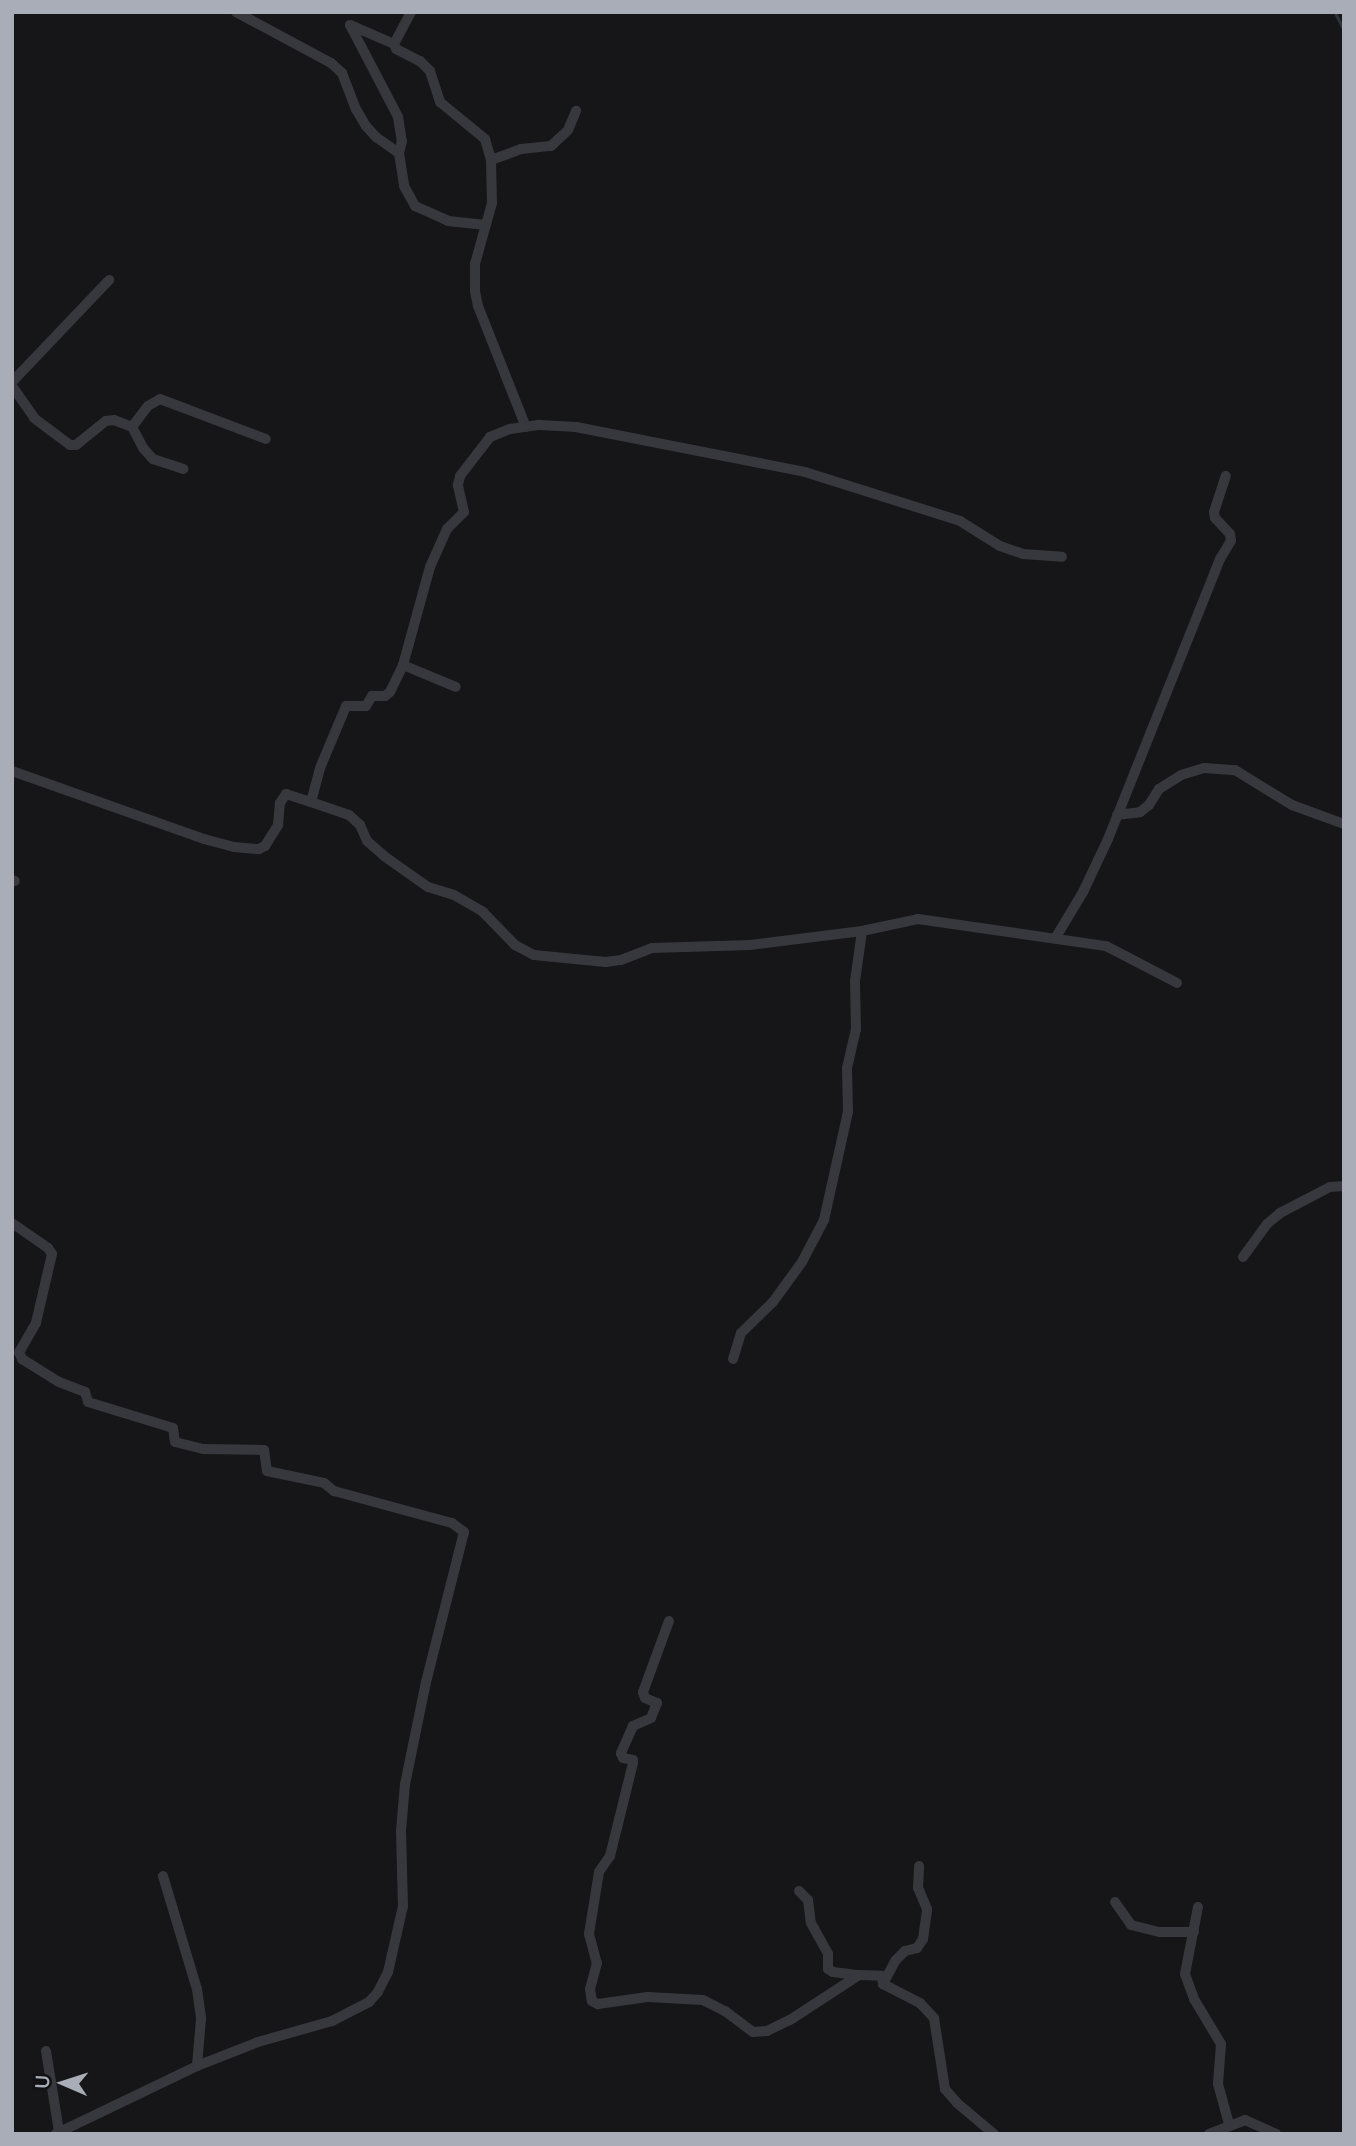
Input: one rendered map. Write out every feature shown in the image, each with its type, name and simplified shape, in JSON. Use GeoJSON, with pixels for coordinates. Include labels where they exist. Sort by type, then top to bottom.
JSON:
{"type":"FeatureCollection","features":[{"type":"Feature","properties":{"kind":"street"},"geometry":{"type":"LineString","coordinates":[[236,12],[331,63],[346,79],[355,109],[366,126],[376,137],[399,153]]}},
{"type":"Feature","properties":{"kind":"street"},"geometry":{"type":"LineString","coordinates":[[394,44],[411,12]]}},
{"type":"Feature","properties":{"kind":"street"},"geometry":{"type":"LineString","coordinates":[[486,225],[448,222],[415,206],[404,186],[399,153],[402,141],[398,117],[350,25],[394,44],[430,71],[440,102],[485,139],[491,160],[492,203],[486,225],[475,264],[478,306],[526,427]]}},
{"type":"Feature","properties":{"kind":"street"},"geometry":{"type":"LineString","coordinates":[[491,160],[521,149],[551,146],[568,130],[576,111]]}},
{"type":"Feature","properties":{"kind":"street"},"geometry":{"type":"LineString","coordinates":[[109,280],[12,384],[34,418],[70,446],[76,445],[106,421],[132,427],[143,448],[153,459],[183,469]]}},
{"type":"Feature","properties":{"kind":"street"},"geometry":{"type":"LineString","coordinates":[[132,427],[151,402],[160,399],[266,439]]}},
{"type":"Feature","properties":{"kind":"street"},"geometry":{"type":"LineString","coordinates":[[311,802],[320,768],[346,706],[366,706],[372,696],[385,696],[402,665],[430,567],[447,529],[464,512],[458,485],[460,476],[490,438],[526,427],[576,427],[805,472],[960,521],[1000,546],[1023,554],[1062,557]]}},
{"type":"Feature","properties":{"kind":"street"},"geometry":{"type":"LineString","coordinates":[[1056,937],[1083,892],[1220,559],[1231,541],[1230,534],[1215,518],[1214,512],[1226,476]]}},
{"type":"Feature","properties":{"kind":"street"},"geometry":{"type":"LineString","coordinates":[[402,665],[456,687]]}},
{"type":"Feature","properties":{"kind":"street"},"geometry":{"type":"LineString","coordinates":[[1117,814],[1140,812],[1149,805],[1159,789],[1181,775],[1204,768],[1217,768],[1235,770],[1293,805],[1344,824]]}},
{"type":"Feature","properties":{"kind":"street"},"geometry":{"type":"LineString","coordinates":[[12,771],[204,839],[234,847],[259,849],[265,846],[278,825],[280,803],[286,794],[349,815],[360,825],[367,841],[383,856],[428,887],[454,895],[482,912],[515,945],[534,955],[606,962],[652,948],[740,946],[862,931],[918,919],[1106,946],[1177,983]]}},
{"type":"Feature","properties":{"kind":"street"},"geometry":{"type":"LineString","coordinates":[[733,1359],[744,1329],[773,1302],[802,1262],[824,1220],[848,1112],[847,1068],[856,1030],[855,981],[862,931]]}},
{"type":"Feature","properties":{"kind":"street"},"geometry":{"type":"LineString","coordinates":[[1243,1257],[1267,1224],[1280,1213],[1330,1187],[1344,1186]]}},
{"type":"Feature","properties":{"kind":"street"},"geometry":{"type":"LineString","coordinates":[[12,1223],[48,1248],[52,1254],[36,1323],[19,1352],[22,1360],[59,1382],[85,1392],[88,1402],[173,1428],[175,1443],[203,1449],[264,1450],[267,1471],[321,1482],[334,1492],[452,1523],[461,1527],[464,1532],[405,1784],[401,1831],[403,1906],[388,1972],[378,1992],[369,2002],[332,2021],[258,2042],[197,2066],[58,2133],[46,2051]]}},
{"type":"Feature","properties":{"kind":"street"},"geometry":{"type":"LineString","coordinates":[[668,1621],[643,1692],[645,1698],[657,1703],[651,1718],[633,1726],[621,1753],[623,1758],[633,1760],[634,1763],[610,1856],[599,1872],[589,1934],[597,1963],[591,1999],[598,2004],[648,1997],[703,2000],[725,2011],[753,2032],[767,2031],[790,2020],[859,1975]]}},
{"type":"Feature","properties":{"kind":"street"},"geometry":{"type":"LineString","coordinates":[[883,1984],[896,1960],[905,1951],[918,1948],[923,1939],[927,1909],[918,1888],[919,1866]]}},
{"type":"Feature","properties":{"kind":"street"},"geometry":{"type":"LineString","coordinates":[[163,1876],[197,1989],[201,2019],[197,2066]]}},
{"type":"Feature","properties":{"kind":"street"},"geometry":{"type":"LineString","coordinates":[[799,1891],[808,1900],[811,1923],[828,1954],[828,1969],[833,1972],[882,1976],[883,1984]]}},
{"type":"Feature","properties":{"kind":"street"},"geometry":{"type":"LineString","coordinates":[[1115,1902],[1131,1925],[1160,1932],[1194,1932]]}},
{"type":"Feature","properties":{"kind":"street"},"geometry":{"type":"LineString","coordinates":[[1198,1907],[1185,1974],[1199,2009],[1221,2044],[1218,2084],[1229,2124]]}},
{"type":"Feature","properties":{"kind":"street"},"geometry":{"type":"LineString","coordinates":[[883,1984],[920,2003],[934,2018],[945,2089],[957,2103],[994,2134]]}},
{"type":"Feature","properties":{"kind":"street"},"geometry":{"type":"LineString","coordinates":[[1209,2134],[1229,2124],[1252,2121],[1276,2134]]}},
{"type":"Feature","properties":{"kind":"waterway"},"geometry":{"type":"LineString","coordinates":[[1335,12],[1344,30]]}}]}
